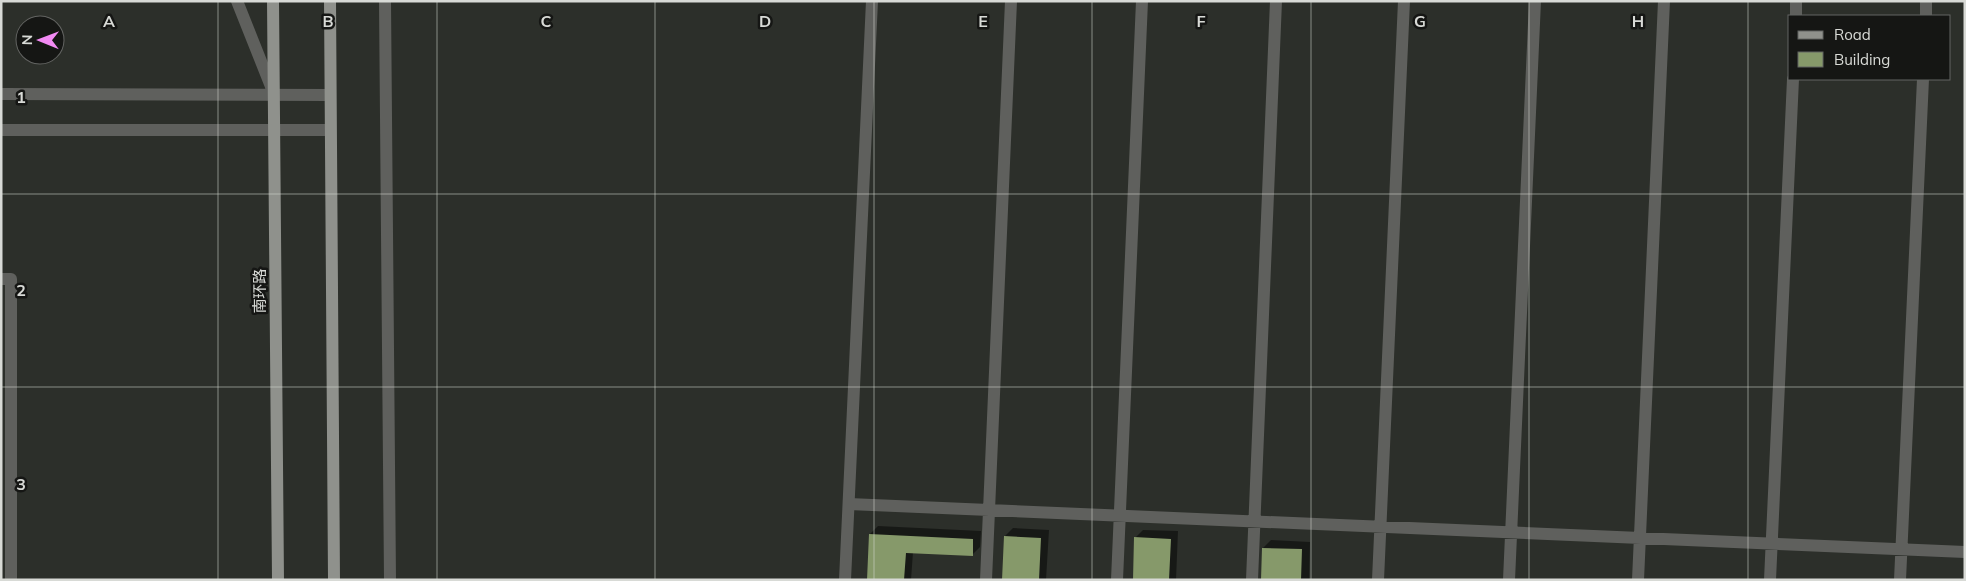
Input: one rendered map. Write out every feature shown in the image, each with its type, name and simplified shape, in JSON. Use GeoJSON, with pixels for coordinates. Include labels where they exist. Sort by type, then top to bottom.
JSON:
{"type":"FeatureCollection","features":[{"type":"Feature","properties":{"kind":"main road","name":"南环路"},"geometry":{"type":"LineString","coordinates":[[273,1],[278,580]]}},
{"type":"Feature","properties":{"kind":"main road"},"geometry":{"type":"LineString","coordinates":[[330,1],[334,580]]}},
{"type":"Feature","properties":{"kind":"street"},"geometry":{"type":"LineString","coordinates":[[237,1],[274,94]]}},
{"type":"Feature","properties":{"kind":"street"},"geometry":{"type":"LineString","coordinates":[[385,1],[390,580]]}},
{"type":"Feature","properties":{"kind":"street"},"geometry":{"type":"LineString","coordinates":[[845,580],[872,1]]}},
{"type":"Feature","properties":{"kind":"street"},"geometry":{"type":"LineString","coordinates":[[986,580],[1011,1]]}},
{"type":"Feature","properties":{"kind":"street"},"geometry":{"type":"LineString","coordinates":[[1117,580],[1142,1]]}},
{"type":"Feature","properties":{"kind":"street"},"geometry":{"type":"LineString","coordinates":[[1252,580],[1276,1]]}},
{"type":"Feature","properties":{"kind":"street"},"geometry":{"type":"LineString","coordinates":[[1378,580],[1404,1]]}},
{"type":"Feature","properties":{"kind":"street"},"geometry":{"type":"LineString","coordinates":[[1509,580],[1535,1]]}},
{"type":"Feature","properties":{"kind":"street"},"geometry":{"type":"LineString","coordinates":[[1638,580],[1664,1]]}},
{"type":"Feature","properties":{"kind":"street"},"geometry":{"type":"LineString","coordinates":[[1796,1],[1796,15]]}},
{"type":"Feature","properties":{"kind":"street"},"geometry":{"type":"LineString","coordinates":[[1926,1],[1926,15]]}},
{"type":"Feature","properties":{"kind":"street"},"geometry":{"type":"LineString","coordinates":[[1770,580],[1793,80]]}},
{"type":"Feature","properties":{"kind":"street"},"geometry":{"type":"LineString","coordinates":[[1900,580],[1923,80]]}},
{"type":"Feature","properties":{"kind":"street"},"geometry":{"type":"LineString","coordinates":[[1,94],[330,94]]}},
{"type":"Feature","properties":{"kind":"street"},"geometry":{"type":"LineString","coordinates":[[1,130],[330,130]]}},
{"type":"Feature","properties":{"kind":"street"},"geometry":{"type":"LineString","coordinates":[[1,279],[11,279],[11,580]]}},
{"type":"Feature","properties":{"kind":"street"},"geometry":{"type":"LineString","coordinates":[[849,504],[1965,552]]}},
{"type":"Feature","properties":{"kind":"building"},"geometry":{"type":"Polygon","coordinates":[[[869,534],[973,539],[973,556],[906,553],[904,580],[867,580],[869,534]]]}},
{"type":"Feature","properties":{"kind":"building"},"geometry":{"type":"Polygon","coordinates":[[[1004,536],[1041,538],[1039,580],[1002,580],[1004,536]]]}},
{"type":"Feature","properties":{"kind":"building"},"geometry":{"type":"Polygon","coordinates":[[[1134,537],[1171,539],[1169,580],[1133,580],[1134,537]]]}},
{"type":"Feature","properties":{"kind":"building"},"geometry":{"type":"Polygon","coordinates":[[[1262,548],[1302,549],[1301,580],[1261,580],[1262,548]]]}}]}
